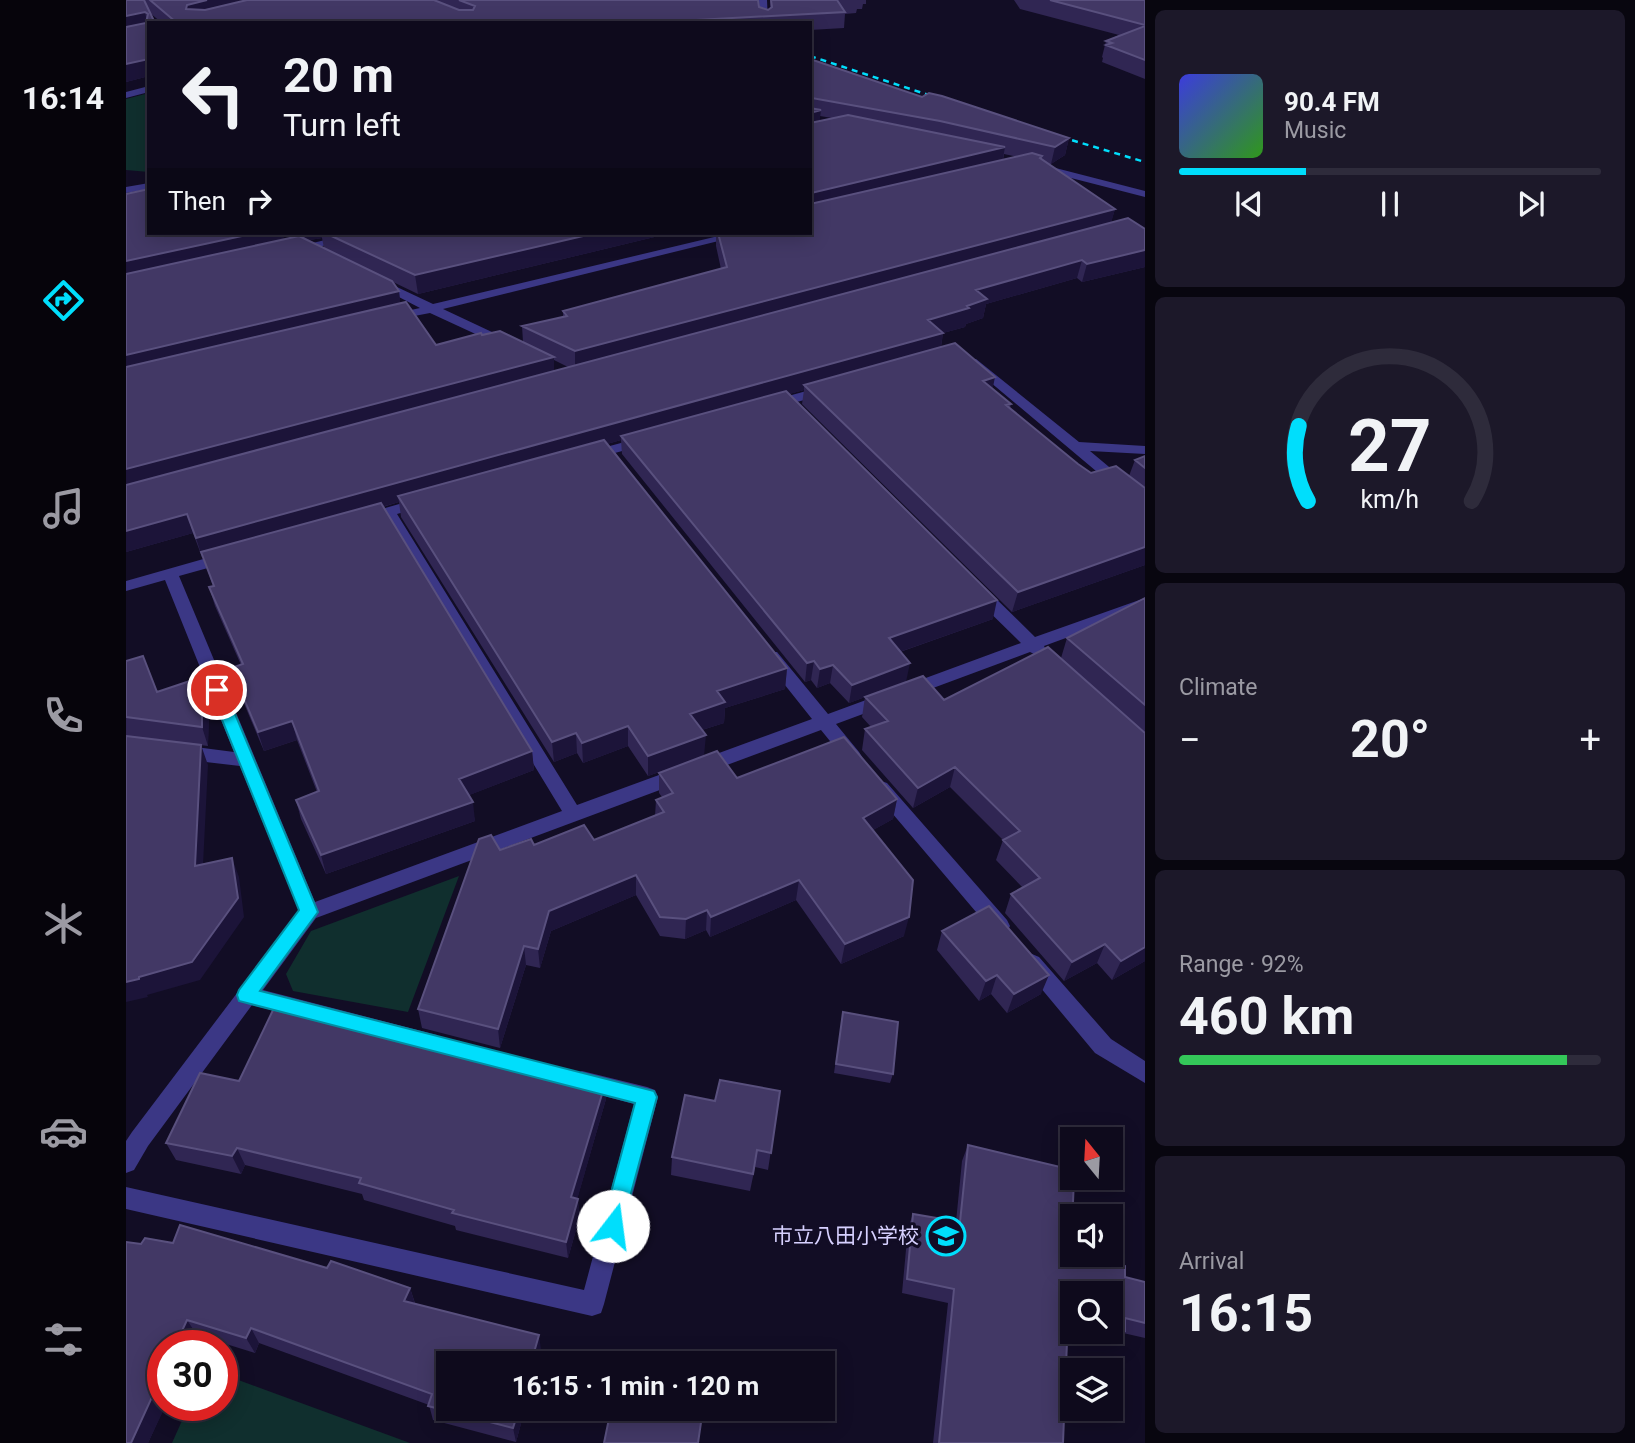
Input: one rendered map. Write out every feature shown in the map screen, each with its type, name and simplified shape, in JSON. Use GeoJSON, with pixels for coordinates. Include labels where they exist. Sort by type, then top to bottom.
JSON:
{"type":"FeatureCollection","features":[{"type":"Feature","properties":{"kind":"street"},"geometry":{"type":"LineString","coordinates":[[763,0],[765,21]]}},
{"type":"Feature","properties":{"kind":"street"},"geometry":{"type":"LineString","coordinates":[[126,95],[147,90]]}},
{"type":"Feature","properties":{"kind":"street"},"geometry":{"type":"LineString","coordinates":[[1028,164],[1145,194]]}},
{"type":"Feature","properties":{"kind":"street"},"geometry":{"type":"LineString","coordinates":[[126,183],[146,186]]}},
{"type":"Feature","properties":{"kind":"street"},"geometry":{"type":"LineString","coordinates":[[126,190],[146,186]]}},
{"type":"Feature","properties":{"kind":"street"},"geometry":{"type":"LineString","coordinates":[[278,253],[360,235]]}},
{"type":"Feature","properties":{"kind":"street"},"geometry":{"type":"LineString","coordinates":[[378,321],[737,235]]}},
{"type":"Feature","properties":{"kind":"street"},"geometry":{"type":"LineString","coordinates":[[284,237],[327,258]]}},
{"type":"Feature","properties":{"kind":"street"},"geometry":{"type":"LineString","coordinates":[[362,275],[515,348]]}},
{"type":"Feature","properties":{"kind":"street"},"geometry":{"type":"LineString","coordinates":[[963,352],[1145,505]]}},
{"type":"Feature","properties":{"kind":"street"},"geometry":{"type":"LineString","coordinates":[[762,408],[792,405],[838,387]]}},
{"type":"Feature","properties":{"kind":"street"},"geometry":{"type":"LineString","coordinates":[[569,462],[612,456],[659,437]]}},
{"type":"Feature","properties":{"kind":"street"},"geometry":{"type":"LineString","coordinates":[[1075,446],[1145,450]]}},
{"type":"Feature","properties":{"kind":"street"},"geometry":{"type":"LineString","coordinates":[[350,523],[440,498]]}},
{"type":"Feature","properties":{"kind":"street"},"geometry":{"type":"LineString","coordinates":[[388,512],[573,814]]}},
{"type":"Feature","properties":{"kind":"street"},"geometry":{"type":"LineString","coordinates":[[126,586],[247,551]]}},
{"type":"Feature","properties":{"kind":"street"},"geometry":{"type":"LineString","coordinates":[[170,573],[309,912]]}},
{"type":"Feature","properties":{"kind":"street"},"geometry":{"type":"LineString","coordinates":[[963,576],[1052,663]]}},
{"type":"Feature","properties":{"kind":"street"},"geometry":{"type":"LineString","coordinates":[[126,1162],[133,1137],[309,912],[1145,603]]}},
{"type":"Feature","properties":{"kind":"street"},"geometry":{"type":"LineString","coordinates":[[763,646],[823,721],[1103,1045],[1145,1073]]}},
{"type":"Feature","properties":{"kind":"street"},"geometry":{"type":"LineString","coordinates":[[166,750],[246,760]]}},
{"type":"Feature","properties":{"kind":"street"},"geometry":{"type":"LineString","coordinates":[[246,995],[447,1046]]}},
{"type":"Feature","properties":{"kind":"street"},"geometry":{"type":"LineString","coordinates":[[126,1198],[592,1304],[647,1097],[567,1077]]}},
{"type":"Feature","properties":{"kind":"green space"},"geometry":{"type":"Polygon","coordinates":[[[147,94],[147,172],[126,170],[126,99],[147,94]]]}},
{"type":"Feature","properties":{"kind":"green space"},"geometry":{"type":"Polygon","coordinates":[[[459,876],[408,1012],[293,991],[286,974],[311,931],[459,876]]]}},
{"type":"Feature","properties":{"kind":"green space"},"geometry":{"type":"Polygon","coordinates":[[[238,1380],[410,1443],[172,1443],[182,1421],[238,1421],[238,1380]]]}},
{"type":"Feature","properties":{"kind":"building"},"geometry":{"type":"Polygon","coordinates":[[[126,0],[144,0],[154,21],[147,21],[147,59],[126,64],[126,27],[146,23],[148,14],[145,12],[126,16],[126,0]]]}},
{"type":"Feature","properties":{"kind":"building"},"geometry":{"type":"Polygon","coordinates":[[[150,0],[207,0],[187,5],[186,9],[205,10],[247,0],[434,0],[459,10],[473,10],[475,6],[459,0],[758,0],[759,7],[768,10],[772,7],[771,0],[837,0],[845,12],[696,20],[699,21],[175,21],[150,0]]]}},
{"type":"Feature","properties":{"kind":"building"},"geometry":{"type":"Polygon","coordinates":[[[1050,0],[1145,0],[1145,25],[1050,0]]]}},
{"type":"Feature","properties":{"kind":"building"},"geometry":{"type":"Polygon","coordinates":[[[1145,26],[1145,60],[1106,45],[1112,43],[1106,41],[1145,26]]]}},
{"type":"Feature","properties":{"kind":"building"},"geometry":{"type":"Polygon","coordinates":[[[812,60],[922,97],[929,93],[942,96],[1069,138],[1055,147],[940,121],[812,98],[812,60]]]}},
{"type":"Feature","properties":{"kind":"building"},"geometry":{"type":"Polygon","coordinates":[[[848,115],[1005,147],[812,193],[812,123],[848,115]]]}},
{"type":"Feature","properties":{"kind":"building"},"geometry":{"type":"Polygon","coordinates":[[[1032,153],[1042,156],[1040,158],[1115,209],[575,351],[522,326],[567,316],[563,311],[727,267],[719,235],[812,235],[812,204],[1032,153]]]}},
{"type":"Feature","properties":{"kind":"building"},"geometry":{"type":"Polygon","coordinates":[[[147,189],[147,235],[247,235],[126,261],[126,194],[147,189]]]}},
{"type":"Feature","properties":{"kind":"building"},"geometry":{"type":"Polygon","coordinates":[[[1128,218],[1145,229],[1145,250],[1087,264],[1082,260],[976,290],[987,299],[967,306],[969,308],[928,320],[943,333],[196,538],[187,514],[126,531],[126,485],[1128,218]]]}},
{"type":"Feature","properties":{"kind":"building"},"geometry":{"type":"Polygon","coordinates":[[[329,235],[587,235],[415,275],[329,235]]]}},
{"type":"Feature","properties":{"kind":"building"},"geometry":{"type":"Polygon","coordinates":[[[299,236],[392,281],[399,291],[126,355],[126,274],[299,236]]]}},
{"type":"Feature","properties":{"kind":"building"},"geometry":{"type":"Polygon","coordinates":[[[406,302],[436,345],[481,333],[500,331],[554,357],[126,469],[126,367],[406,302]]]}},
{"type":"Feature","properties":{"kind":"building"},"geometry":{"type":"Polygon","coordinates":[[[955,343],[995,377],[983,381],[1011,404],[1006,405],[1078,464],[1091,473],[1116,466],[1145,488],[1145,547],[1018,592],[804,385],[955,343]]]}},
{"type":"Feature","properties":{"kind":"building"},"geometry":{"type":"Polygon","coordinates":[[[786,391],[997,600],[889,638],[910,663],[852,685],[833,665],[820,669],[814,661],[807,663],[621,436],[786,391]]]}},
{"type":"Feature","properties":{"kind":"building"},"geometry":{"type":"Polygon","coordinates":[[[604,440],[787,668],[717,691],[725,702],[690,714],[706,735],[648,756],[628,726],[582,743],[576,733],[552,742],[398,496],[604,440]]]}},
{"type":"Feature","properties":{"kind":"building"},"geometry":{"type":"Polygon","coordinates":[[[1145,456],[1145,468],[1135,460],[1145,456]]]}},
{"type":"Feature","properties":{"kind":"building"},"geometry":{"type":"Polygon","coordinates":[[[381,503],[532,751],[459,779],[473,802],[321,855],[296,800],[319,791],[292,721],[258,732],[231,668],[243,664],[209,587],[214,586],[201,552],[381,503]]]}},
{"type":"Feature","properties":{"kind":"building"},"geometry":{"type":"Polygon","coordinates":[[[1145,598],[1145,705],[1067,638],[1145,598]]]}},
{"type":"Feature","properties":{"kind":"building"},"geometry":{"type":"Polygon","coordinates":[[[1048,647],[1145,733],[1145,947],[1121,961],[1105,944],[1072,962],[1011,894],[1040,878],[1003,840],[1020,831],[955,767],[918,788],[865,729],[888,721],[865,697],[923,676],[944,700],[1048,647]]]}},
{"type":"Feature","properties":{"kind":"building"},"geometry":{"type":"Polygon","coordinates":[[[143,656],[157,692],[202,677],[202,727],[126,717],[126,661],[143,656]]]}},
{"type":"Feature","properties":{"kind":"building"},"geometry":{"type":"Polygon","coordinates":[[[126,736],[201,745],[195,866],[232,858],[238,898],[192,962],[126,982],[126,736]]]}},
{"type":"Feature","properties":{"kind":"building"},"geometry":{"type":"Polygon","coordinates":[[[844,737],[897,799],[863,818],[913,880],[909,917],[845,944],[799,880],[711,917],[707,910],[686,919],[660,917],[636,875],[549,911],[538,949],[524,946],[498,1029],[418,1009],[479,839],[491,835],[500,850],[531,839],[534,845],[584,825],[594,840],[664,812],[656,800],[673,793],[659,773],[717,751],[737,778],[844,737]]]}},
{"type":"Feature","properties":{"kind":"building"},"geometry":{"type":"Polygon","coordinates":[[[989,906],[1049,975],[1014,994],[997,975],[986,981],[942,931],[989,906]]]}},
{"type":"Feature","properties":{"kind":"building"},"geometry":{"type":"Polygon","coordinates":[[[274,1008],[408,1037],[410,1031],[606,1081],[571,1197],[578,1199],[566,1242],[452,1213],[454,1210],[359,1183],[361,1178],[237,1148],[232,1156],[166,1143],[200,1073],[239,1081],[274,1008]]]}},
{"type":"Feature","properties":{"kind":"building"},"geometry":{"type":"Polygon","coordinates":[[[843,1012],[898,1022],[893,1074],[836,1064],[843,1012]]]}},
{"type":"Feature","properties":{"kind":"building"},"geometry":{"type":"Polygon","coordinates":[[[720,1080],[780,1091],[771,1153],[757,1150],[753,1174],[672,1157],[685,1095],[715,1101],[720,1080]]]}},
{"type":"Feature","properties":{"kind":"building"},"geometry":{"type":"Polygon","coordinates":[[[968,1145],[1060,1167],[1060,1190],[1074,1190],[1073,1204],[1060,1204],[1060,1267],[1123,1266],[1125,1277],[1145,1282],[1145,1323],[1125,1318],[1125,1331],[1123,1281],[1060,1281],[1060,1344],[1067,1344],[1066,1358],[1060,1358],[1060,1421],[1064,1421],[1063,1443],[939,1443],[954,1289],[907,1279],[913,1214],[960,1222],[968,1145]]]}},
{"type":"Feature","properties":{"kind":"building"},"geometry":{"type":"Polygon","coordinates":[[[180,1225],[327,1268],[331,1261],[410,1288],[404,1301],[539,1335],[534,1351],[436,1351],[436,1408],[428,1406],[432,1394],[251,1328],[246,1338],[238,1336],[238,1330],[220,1330],[187,1320],[182,1330],[147,1330],[147,1408],[131,1443],[126,1443],[126,1242],[141,1244],[145,1238],[173,1243],[180,1225]]]}},
{"type":"Feature","properties":{"kind":"building"},"geometry":{"type":"Polygon","coordinates":[[[486,1421],[515,1421],[513,1428],[486,1421]]]}},
{"type":"Feature","properties":{"kind":"building"},"geometry":{"type":"Polygon","coordinates":[[[609,1421],[701,1421],[698,1443],[604,1443],[609,1421]]]}},
{"type":"Feature","properties":{"kind":"railway"},"geometry":{"type":"LineString","coordinates":[[812,57],[944,100]]}},
{"type":"Feature","properties":{"kind":"railway"},"geometry":{"type":"LineString","coordinates":[[1051,134],[1145,162]]}},
{"type":"Feature","properties":{"kind":"place","name":"市立八田小学校"},"geometry":{"type":"Point","coordinates":[946,1236]}},
{"type":"Feature","properties":{"kind":"route"},"geometry":{"type":"LineString","coordinates":[[217,690],[309,912],[246,995],[647,1097],[613,1226]]}}]}
